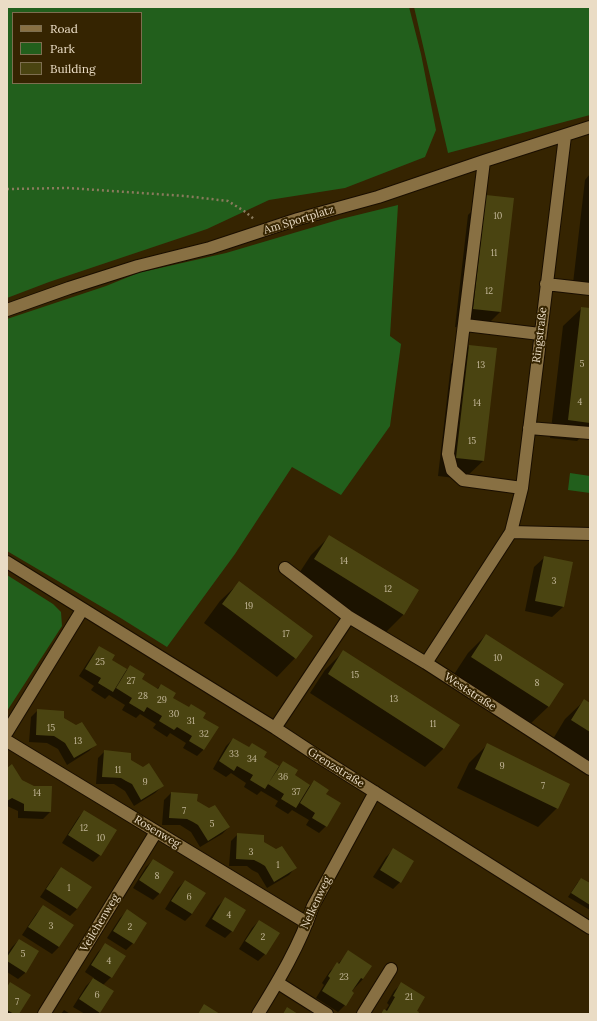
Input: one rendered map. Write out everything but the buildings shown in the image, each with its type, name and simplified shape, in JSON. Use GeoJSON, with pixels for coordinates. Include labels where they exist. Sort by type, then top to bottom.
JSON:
{"type":"FeatureCollection","features":[{"type":"Feature","properties":{"kind":"street","name":"Am Sportplatz"},"geometry":{"type":"LineString","coordinates":[[7,310],[131,268],[210,248],[419,184],[484,161],[590,128]]}},
{"type":"Feature","properties":{"kind":"street","name":"Ringstraße"},"geometry":{"type":"LineString","coordinates":[[426,663],[511,532],[522,488],[565,136]]}},
{"type":"Feature","properties":{"kind":"street"},"geometry":{"type":"LineString","coordinates":[[484,161],[465,326],[448,454],[452,470],[463,480],[522,488]]}},
{"type":"Feature","properties":{"kind":"street"},"geometry":{"type":"LineString","coordinates":[[546,284],[590,289]]}},
{"type":"Feature","properties":{"kind":"street"},"geometry":{"type":"LineString","coordinates":[[465,326],[540,334]]}},
{"type":"Feature","properties":{"kind":"street"},"geometry":{"type":"LineString","coordinates":[[529,428],[590,433]]}},
{"type":"Feature","properties":{"kind":"street"},"geometry":{"type":"LineString","coordinates":[[511,532],[590,534]]}},
{"type":"Feature","properties":{"kind":"street","name":"Grenzstraße"},"geometry":{"type":"LineString","coordinates":[[7,562],[82,610],[275,728],[590,928]]}},
{"type":"Feature","properties":{"kind":"street","name":"Weststraße"},"geometry":{"type":"LineString","coordinates":[[285,568],[349,617],[426,663],[590,769]]}},
{"type":"Feature","properties":{"kind":"street"},"geometry":{"type":"LineString","coordinates":[[7,732],[82,610]]}},
{"type":"Feature","properties":{"kind":"street"},"geometry":{"type":"LineString","coordinates":[[275,728],[349,617]]}},
{"type":"Feature","properties":{"kind":"street","name":"Rosenweg"},"geometry":{"type":"LineString","coordinates":[[7,741],[307,923]]}},
{"type":"Feature","properties":{"kind":"street","name":"Nelkenweg"},"geometry":{"type":"LineString","coordinates":[[258,1014],[278,983],[307,923],[313,906],[375,792]]}},
{"type":"Feature","properties":{"kind":"street","name":"Veilchenweg"},"geometry":{"type":"LineString","coordinates":[[44,1014],[156,832]]}},
{"type":"Feature","properties":{"kind":"street"},"geometry":{"type":"LineString","coordinates":[[363,1014],[391,969]]}},
{"type":"Feature","properties":{"kind":"street"},"geometry":{"type":"LineString","coordinates":[[278,983],[327,1014]]}},
{"type":"Feature","properties":{"kind":"path"},"geometry":{"type":"LineString","coordinates":[[7,189],[68,188],[185,196],[228,201],[244,211],[258,223],[263,231]]}},
{"type":"Feature","properties":{"kind":"green space"},"geometry":{"type":"Polygon","coordinates":[[[7,7],[409,7],[421,54],[436,130],[425,157],[345,188],[269,200],[207,229],[49,282],[7,298],[7,7]]]}},
{"type":"Feature","properties":{"kind":"green space"},"geometry":{"type":"Polygon","coordinates":[[[414,7],[590,7],[590,115],[448,153],[414,7]]]}},
{"type":"Feature","properties":{"kind":"green space"},"geometry":{"type":"Polygon","coordinates":[[[398,205],[390,336],[401,344],[390,426],[341,495],[292,467],[235,554],[167,647],[7,551],[7,319],[106,286],[138,273],[226,253],[341,219],[398,205]]]}},
{"type":"Feature","properties":{"kind":"green space"},"geometry":{"type":"Polygon","coordinates":[[[570,473],[590,476],[590,493],[568,490],[570,473]]]}},
{"type":"Feature","properties":{"kind":"green space"},"geometry":{"type":"Polygon","coordinates":[[[7,575],[53,604],[61,612],[62,626],[7,711],[7,575]]]}}]}
